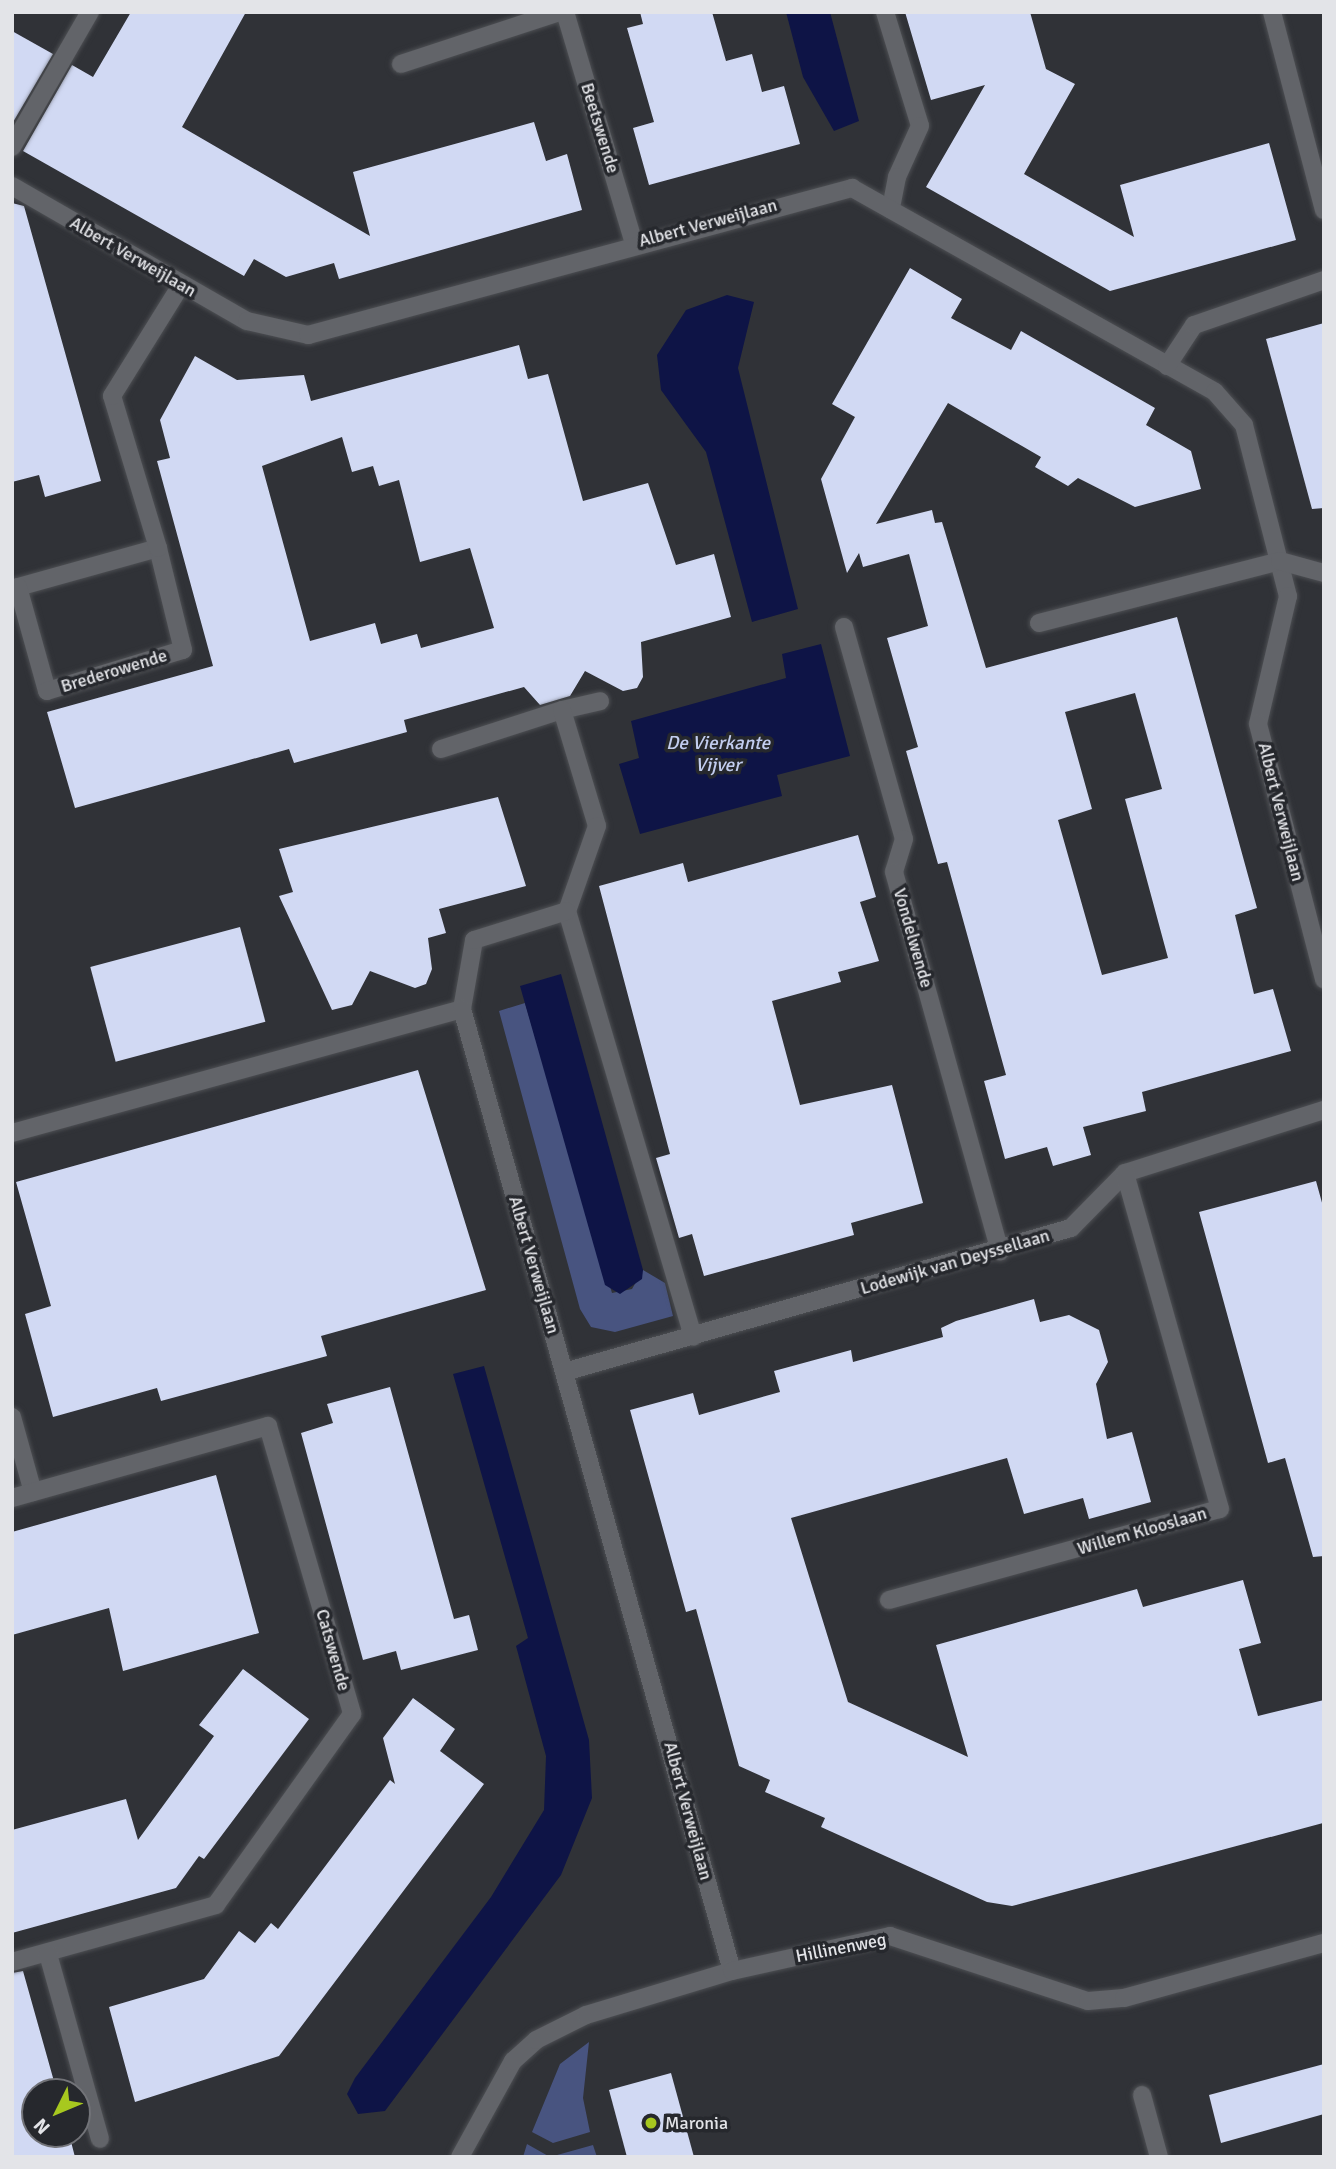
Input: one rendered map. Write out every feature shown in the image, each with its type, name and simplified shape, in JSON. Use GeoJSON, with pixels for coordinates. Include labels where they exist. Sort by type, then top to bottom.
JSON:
{"type":"FeatureCollection","features":[{"type":"Feature","properties":{"kind":"street"},"geometry":{"type":"LineString","coordinates":[[12,147],[90,12]]}},
{"type":"Feature","properties":{"kind":"street"},"geometry":{"type":"LineString","coordinates":[[401,64],[559,12]]}},
{"type":"Feature","properties":{"kind":"street","name":"Beetswende"},"geometry":{"type":"LineString","coordinates":[[565,12],[634,243]]}},
{"type":"Feature","properties":{"kind":"street"},"geometry":{"type":"LineString","coordinates":[[885,12],[920,126],[897,177],[891,209]]}},
{"type":"Feature","properties":{"kind":"street"},"geometry":{"type":"LineString","coordinates":[[1272,12],[1324,210]]}},
{"type":"Feature","properties":{"kind":"street","name":"Albert Verweijlaan"},"geometry":{"type":"LineString","coordinates":[[12,186],[247,321],[308,335],[824,191],[852,188],[1215,392],[1244,425],[1288,596],[1258,724],[1324,980]]}},
{"type":"Feature","properties":{"kind":"street"},"geometry":{"type":"LineString","coordinates":[[1167,366],[1194,325],[1324,280]]}},
{"type":"Feature","properties":{"kind":"street","name":"Brederowende"},"geometry":{"type":"LineString","coordinates":[[158,548],[15,583],[47,691],[183,650],[158,548],[112,396],[181,285]]}},
{"type":"Feature","properties":{"kind":"street"},"geometry":{"type":"LineString","coordinates":[[1039,623],[1280,561],[1324,573]]}},
{"type":"Feature","properties":{"kind":"street","name":"Vondelwende"},"geometry":{"type":"LineString","coordinates":[[844,627],[905,839],[894,872],[1000,1251]]}},
{"type":"Feature","properties":{"kind":"street"},"geometry":{"type":"LineString","coordinates":[[441,749],[562,710],[600,701]]}},
{"type":"Feature","properties":{"kind":"street"},"geometry":{"type":"LineString","coordinates":[[562,710],[597,826],[567,911],[693,1337]]}},
{"type":"Feature","properties":{"kind":"street"},"geometry":{"type":"LineString","coordinates":[[12,1133],[462,1009],[474,940],[567,911]]}},
{"type":"Feature","properties":{"kind":"street","name":"Albert Verweijlaan"},"geometry":{"type":"LineString","coordinates":[[462,1009],[732,1970]]}},
{"type":"Feature","properties":{"kind":"street","name":"Lodewijk van Deyssellaan"},"geometry":{"type":"LineString","coordinates":[[564,1372],[1000,1251],[1071,1228],[1125,1173],[1324,1111]]}},
{"type":"Feature","properties":{"kind":"street","name":"Willem Klooslaan"},"geometry":{"type":"LineString","coordinates":[[889,1600],[1220,1509],[1125,1173]]}},
{"type":"Feature","properties":{"kind":"street"},"geometry":{"type":"LineString","coordinates":[[12,1416],[33,1492]]}},
{"type":"Feature","properties":{"kind":"street","name":"Catswende"},"geometry":{"type":"LineString","coordinates":[[12,1498],[268,1426],[352,1714],[216,1905],[12,1962]]}},
{"type":"Feature","properties":{"kind":"street","name":"Hillinenweg"},"geometry":{"type":"LineString","coordinates":[[460,2157],[513,2061],[536,2040],[586,2015],[732,1970],[890,1936],[1088,2001],[1124,1998],[1324,1944]]}},
{"type":"Feature","properties":{"kind":"street"},"geometry":{"type":"LineString","coordinates":[[48,1954],[100,2138]]}},
{"type":"Feature","properties":{"kind":"street"},"geometry":{"type":"LineString","coordinates":[[1142,2095],[1158,2157]]}},
{"type":"Feature","properties":{"kind":"shaded area"},"geometry":{"type":"Polygon","coordinates":[[[525,1003],[612,1293],[632,1289],[643,1270],[665,1283],[673,1316],[615,1332],[591,1327],[580,1309],[499,1011],[525,1003]]]}},
{"type":"Feature","properties":{"kind":"shaded area"},"geometry":{"type":"Polygon","coordinates":[[[589,2042],[583,2098],[590,2132],[553,2143],[532,2132],[560,2064],[589,2042]]]}},
{"type":"Feature","properties":{"kind":"shaded area"},"geometry":{"type":"Polygon","coordinates":[[[527,2144],[550,2157],[523,2157],[527,2144]]]}},
{"type":"Feature","properties":{"kind":"shaded area"},"geometry":{"type":"Polygon","coordinates":[[[593,2145],[597,2157],[550,2157],[593,2145]]]}},
{"type":"Feature","properties":{"kind":"water"},"geometry":{"type":"Polygon","coordinates":[[[786,12],[830,12],[859,121],[834,131],[803,77],[786,12]]]}},
{"type":"Feature","properties":{"kind":"water"},"geometry":{"type":"Polygon","coordinates":[[[727,295],[754,302],[738,368],[798,609],[752,622],[706,452],[661,390],[657,355],[686,310],[727,295]]]}},
{"type":"Feature","properties":{"kind":"water","name":"De Vierkante Vijver"},"geometry":{"type":"Polygon","coordinates":[[[821,644],[850,756],[777,775],[782,796],[640,834],[619,764],[639,758],[631,721],[786,678],[782,654],[821,644]]]}},
{"type":"Feature","properties":{"kind":"water"},"geometry":{"type":"Polygon","coordinates":[[[561,974],[643,1270],[642,1279],[620,1294],[605,1285],[520,986],[561,974]]]}},
{"type":"Feature","properties":{"kind":"water"},"geometry":{"type":"Polygon","coordinates":[[[484,1366],[589,1740],[592,1798],[561,1875],[385,2111],[358,2114],[347,2094],[355,2078],[491,1897],[544,1810],[546,1756],[516,1646],[528,1638],[453,1374],[484,1366]]]}},
{"type":"Feature","properties":{"kind":"building"},"geometry":{"type":"Polygon","coordinates":[[[131,12],[246,12],[182,127],[370,236],[353,172],[534,122],[546,161],[567,154],[582,210],[339,279],[334,263],[286,277],[254,259],[244,276],[23,151],[72,65],[93,77],[131,12]]]}},
{"type":"Feature","properties":{"kind":"building"},"geometry":{"type":"Polygon","coordinates":[[[640,12],[712,12],[726,61],[752,54],[762,92],[784,86],[800,144],[649,185],[633,128],[654,122],[627,28],[643,24],[640,12]]]}},
{"type":"Feature","properties":{"kind":"building"},"geometry":{"type":"Polygon","coordinates":[[[905,12],[1030,12],[1046,69],[1075,84],[1024,174],[1134,237],[1120,185],[1269,143],[1296,240],[1110,291],[926,187],[985,85],[931,100],[905,12]]]}},
{"type":"Feature","properties":{"kind":"building"},"geometry":{"type":"Polygon","coordinates":[[[12,31],[53,54],[12,124],[12,31]]]}},
{"type":"Feature","properties":{"kind":"building"},"geometry":{"type":"Polygon","coordinates":[[[12,203],[24,206],[101,481],[45,497],[39,475],[12,482],[12,203]]]}},
{"type":"Feature","properties":{"kind":"building"},"geometry":{"type":"Polygon","coordinates":[[[910,268],[962,299],[951,318],[1011,350],[1021,331],[1155,408],[1146,425],[1191,451],[1201,489],[1135,507],[1078,478],[1068,486],[1035,467],[1041,457],[948,403],[876,524],[932,510],[935,523],[942,522],[986,668],[1177,617],[1257,908],[1235,915],[1254,994],[1273,989],[1291,1051],[1142,1092],[1146,1111],[1083,1127],[1091,1155],[1053,1166],[1047,1147],[1005,1159],[984,1081],[1006,1075],[947,862],[938,864],[906,751],[918,747],[887,638],[928,626],[909,554],[863,567],[859,553],[847,573],[821,479],[855,417],[832,404],[910,268]],[[1135,693],[1065,712],[1092,809],[1058,820],[1102,975],[1168,958],[1125,799],[1162,789],[1135,693]]]}},
{"type":"Feature","properties":{"kind":"building"},"geometry":{"type":"Polygon","coordinates":[[[1324,323],[1324,508],[1312,509],[1266,339],[1324,323]]]}},
{"type":"Feature","properties":{"kind":"building"},"geometry":{"type":"Polygon","coordinates":[[[519,345],[528,379],[548,374],[583,501],[648,483],[676,565],[714,554],[731,617],[641,642],[643,677],[637,688],[623,691],[585,671],[570,696],[540,705],[524,687],[404,720],[407,732],[294,763],[289,749],[75,808],[47,712],[213,666],[157,461],[170,458],[160,420],[195,356],[237,380],[304,375],[311,401],[519,345]],[[342,437],[262,466],[310,641],[375,623],[381,644],[417,634],[421,648],[494,628],[470,548],[420,562],[399,480],[379,486],[373,466],[352,472],[342,437]]]}},
{"type":"Feature","properties":{"kind":"building"},"geometry":{"type":"Polygon","coordinates":[[[498,797],[526,886],[439,909],[446,933],[428,938],[432,969],[426,984],[415,988],[370,971],[352,1005],[332,1010],[279,896],[293,892],[279,849],[498,797]]]}},
{"type":"Feature","properties":{"kind":"building"},"geometry":{"type":"Polygon","coordinates":[[[858,835],[876,897],[860,902],[879,961],[838,972],[841,982],[772,1001],[800,1105],[892,1085],[923,1203],[851,1223],[854,1235],[704,1276],[692,1234],[679,1238],[656,1158],[670,1154],[599,886],[683,863],[688,882],[858,835]]]}},
{"type":"Feature","properties":{"kind":"building"},"geometry":{"type":"Polygon","coordinates":[[[240,927],[265,1022],[116,1062],[90,967],[240,927]]]}},
{"type":"Feature","properties":{"kind":"building"},"geometry":{"type":"Polygon","coordinates":[[[418,1070],[486,1290],[321,1336],[327,1356],[161,1401],[157,1388],[53,1417],[25,1314],[51,1306],[16,1182],[418,1070]]]}},
{"type":"Feature","properties":{"kind":"building"},"geometry":{"type":"Polygon","coordinates":[[[1316,1181],[1324,1210],[1324,1556],[1313,1557],[1285,1458],[1268,1463],[1199,1212],[1316,1181]]]}},
{"type":"Feature","properties":{"kind":"building"},"geometry":{"type":"Polygon","coordinates":[[[1034,1299],[1040,1322],[1069,1315],[1099,1330],[1108,1362],[1096,1384],[1107,1439],[1132,1432],[1151,1502],[1089,1519],[1083,1498],[1024,1514],[1007,1458],[791,1518],[848,1702],[968,1757],[936,1645],[1137,1589],[1143,1607],[1243,1580],[1261,1643],[1239,1649],[1258,1716],[1324,1700],[1323,1823],[1012,1906],[987,1902],[821,1827],[825,1818],[765,1792],[770,1780],[739,1766],[696,1609],[686,1612],[630,1410],[693,1393],[699,1415],[780,1392],[774,1371],[851,1350],[853,1362],[943,1337],[941,1328],[956,1321],[1034,1299]]]}},
{"type":"Feature","properties":{"kind":"building"},"geometry":{"type":"Polygon","coordinates":[[[390,1387],[454,1619],[469,1615],[478,1650],[401,1670],[396,1651],[363,1660],[301,1433],[333,1423],[327,1404],[390,1387]]]}},
{"type":"Feature","properties":{"kind":"building"},"geometry":{"type":"Polygon","coordinates":[[[216,1475],[259,1633],[123,1671],[109,1608],[12,1635],[12,1532],[216,1475]]]}},
{"type":"Feature","properties":{"kind":"building"},"geometry":{"type":"Polygon","coordinates":[[[243,1669],[309,1719],[204,1859],[199,1856],[176,1888],[12,1933],[12,1830],[126,1799],[138,1840],[214,1736],[199,1725],[243,1669]]]}},
{"type":"Feature","properties":{"kind":"building"},"geometry":{"type":"Polygon","coordinates":[[[413,1698],[455,1729],[440,1751],[484,1784],[279,2056],[135,2102],[109,2007],[204,1979],[239,1931],[255,1943],[271,1923],[278,1929],[390,1780],[395,1784],[383,1738],[413,1698]]]}},
{"type":"Feature","properties":{"kind":"building"},"geometry":{"type":"Polygon","coordinates":[[[23,1971],[53,2078],[21,2078],[21,2148],[73,2148],[75,2157],[12,2157],[12,1973],[23,1971]]]}},
{"type":"Feature","properties":{"kind":"building"},"geometry":{"type":"Polygon","coordinates":[[[1324,2064],[1324,2114],[1221,2143],[1209,2095],[1324,2064]]]}},
{"type":"Feature","properties":{"kind":"building","name":"Maronia"},"geometry":{"type":"Polygon","coordinates":[[[671,2073],[694,2157],[627,2157],[609,2090],[671,2073]]]}},
{"type":"Feature","properties":{"kind":"place","name":"Maronia"},"geometry":{"type":"Point","coordinates":[651,2123]}}]}
